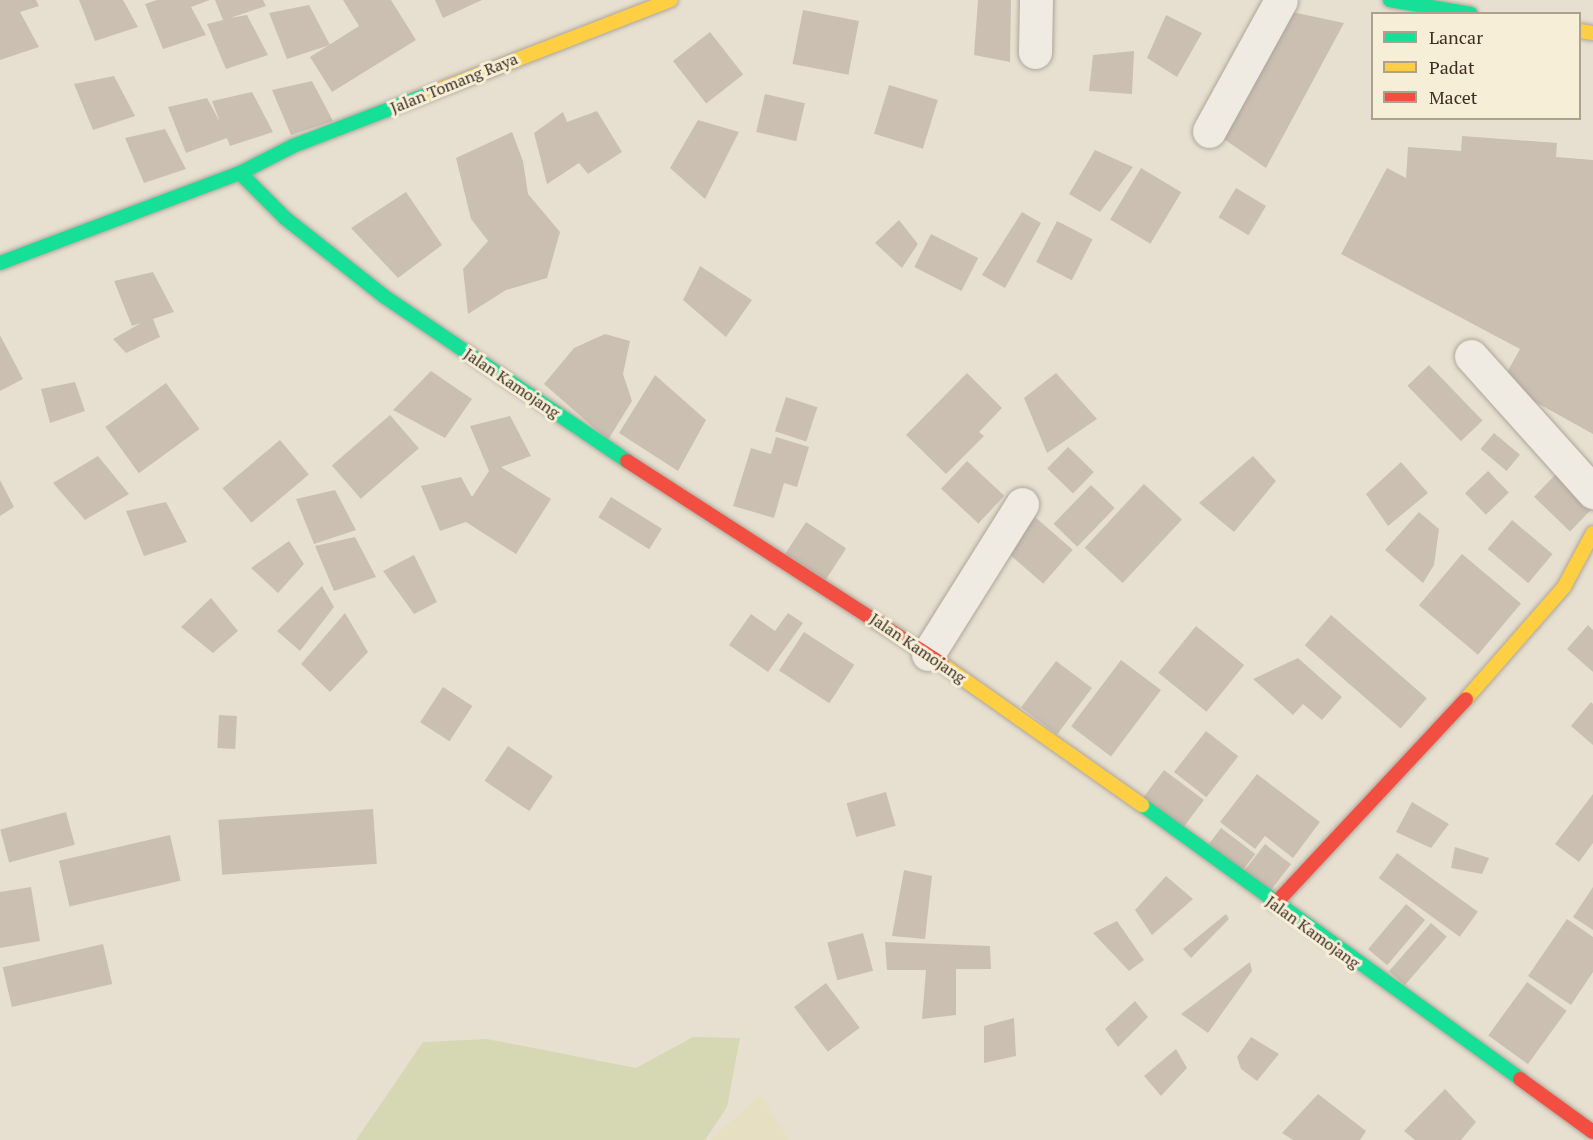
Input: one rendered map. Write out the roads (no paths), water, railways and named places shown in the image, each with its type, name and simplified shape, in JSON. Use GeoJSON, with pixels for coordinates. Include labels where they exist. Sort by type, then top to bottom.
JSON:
{"type":"FeatureCollection","features":[{"type":"Feature","properties":{"kind":"main road","name":"Jalan Tomang Raya"},"geometry":{"type":"LineString","coordinates":[[0,263],[240,173],[293,146],[671,0]]}},
{"type":"Feature","properties":{"kind":"main road"},"geometry":{"type":"LineString","coordinates":[[1390,0],[1460,12]]}},
{"type":"Feature","properties":{"kind":"main road","name":"Jalan Kamojang"},"geometry":{"type":"LineString","coordinates":[[240,173],[285,218],[385,297],[624,459],[928,654],[1030,725],[1593,1132]]}},
{"type":"Feature","properties":{"kind":"main road"},"geometry":{"type":"LineString","coordinates":[[1275,904],[1449,719],[1564,587],[1593,533]]}},
{"type":"Feature","properties":{"kind":"street"},"geometry":{"type":"LineString","coordinates":[[1035,52],[1036,0]]}},
{"type":"Feature","properties":{"kind":"street"},"geometry":{"type":"LineString","coordinates":[[1209,131],[1281,0]]}},
{"type":"Feature","properties":{"kind":"street"},"geometry":{"type":"LineString","coordinates":[[1471,356],[1593,492]]}},
{"type":"Feature","properties":{"kind":"street"},"geometry":{"type":"LineString","coordinates":[[928,654],[1022,504]]}}]}
